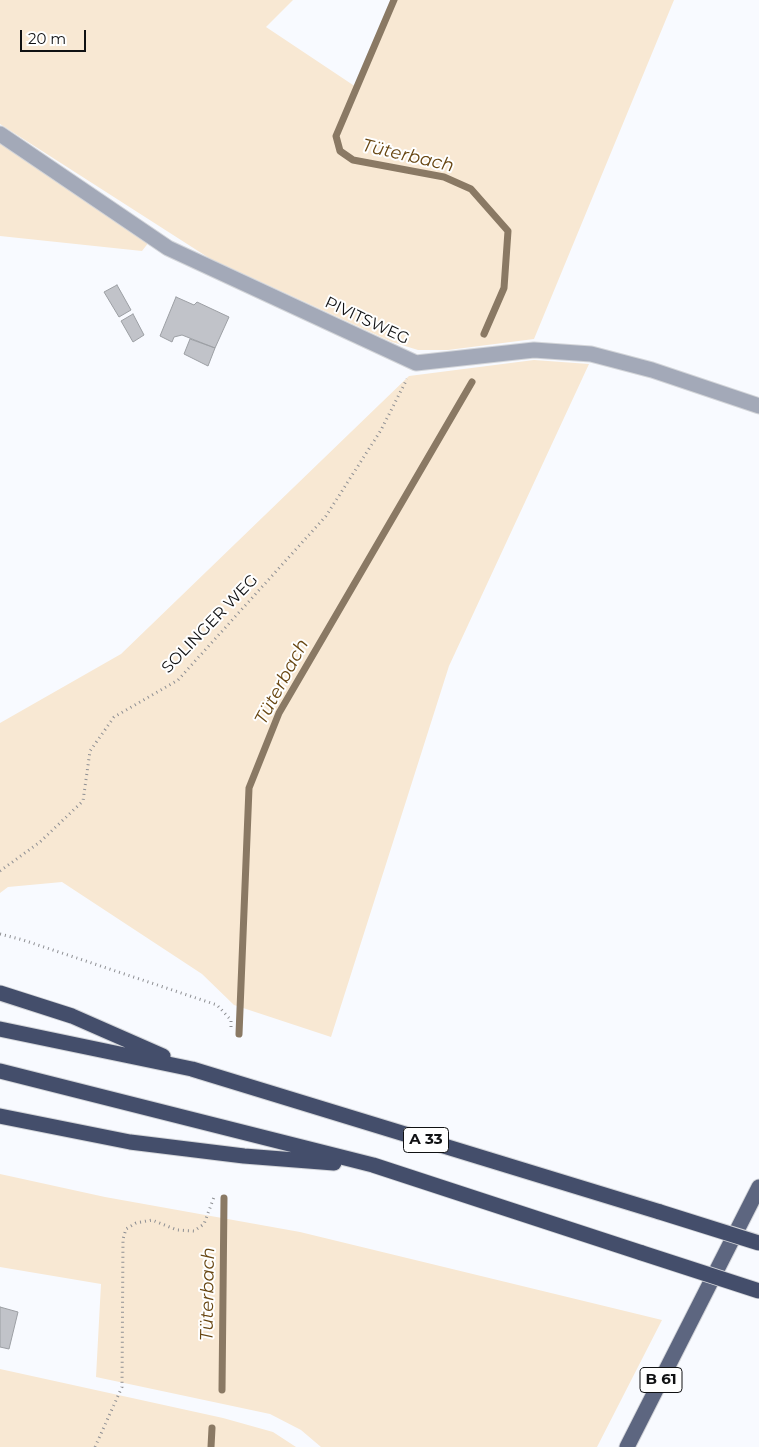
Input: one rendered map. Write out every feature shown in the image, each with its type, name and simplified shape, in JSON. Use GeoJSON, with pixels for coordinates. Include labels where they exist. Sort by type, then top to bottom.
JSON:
{"type":"FeatureCollection","features":[{"type":"Feature","properties":{"kind":"highway"},"geometry":{"type":"LineString","coordinates":[[0,993],[72,1016],[192,1069]]}},
{"type":"Feature","properties":{"kind":"highway","name":"A 33"},"geometry":{"type":"LineString","coordinates":[[0,1029],[192,1069],[759,1243]]}},
{"type":"Feature","properties":{"kind":"highway","name":"A 33"},"geometry":{"type":"LineString","coordinates":[[0,1071],[373,1165],[759,1291]]}},
{"type":"Feature","properties":{"kind":"highway"},"geometry":{"type":"LineString","coordinates":[[0,1116],[130,1142],[244,1156],[373,1165]]}},
{"type":"Feature","properties":{"kind":"main road","name":"B 61"},"geometry":{"type":"LineString","coordinates":[[627,1447],[759,1187]]}},
{"type":"Feature","properties":{"kind":"street","name":"PIVITSWEG"},"geometry":{"type":"LineString","coordinates":[[0,134],[168,248],[416,363],[534,350],[591,354],[652,370],[759,406]]}},
{"type":"Feature","properties":{"kind":"path","name":"SOLINGER WEG"},"geometry":{"type":"LineString","coordinates":[[0,871],[40,842],[82,801],[90,751],[114,717],[178,680],[326,516],[381,430],[416,363]]}},
{"type":"Feature","properties":{"kind":"path"},"geometry":{"type":"LineString","coordinates":[[0,934],[217,1005],[231,1020],[231,1031]]}},
{"type":"Feature","properties":{"kind":"path"},"geometry":{"type":"LineString","coordinates":[[95,1447],[122,1387],[123,1239],[126,1229],[136,1223],[152,1220],[177,1230],[194,1231],[204,1224],[214,1197]]}},
{"type":"Feature","properties":{"kind":"shaded area"},"geometry":{"type":"Polygon","coordinates":[[[0,0],[293,0],[266,27],[356,87],[395,0],[674,0],[534,339],[448,350],[418,350],[392,342],[209,258],[0,124],[0,0]]]}},
{"type":"Feature","properties":{"kind":"shaded area"},"geometry":{"type":"Polygon","coordinates":[[[0,143],[149,242],[142,251],[0,236],[0,143]]]}},
{"type":"Feature","properties":{"kind":"shaded area"},"geometry":{"type":"Polygon","coordinates":[[[534,360],[589,364],[449,666],[331,1037],[234,1005],[202,974],[62,882],[8,887],[0,893],[0,723],[121,654],[409,376],[534,360]]]}},
{"type":"Feature","properties":{"kind":"shaded area"},"geometry":{"type":"Polygon","coordinates":[[[0,1174],[105,1197],[300,1232],[662,1320],[597,1447],[321,1447],[301,1430],[270,1414],[96,1377],[101,1284],[0,1267],[0,1174]]]}},
{"type":"Feature","properties":{"kind":"shaded area"},"geometry":{"type":"Polygon","coordinates":[[[0,1369],[223,1418],[273,1432],[296,1447],[0,1447],[0,1369]]]}},
{"type":"Feature","properties":{"kind":"building"},"geometry":{"type":"Polygon","coordinates":[[[117,285],[131,310],[119,317],[104,292],[117,285]]]}},
{"type":"Feature","properties":{"kind":"building"},"geometry":{"type":"Polygon","coordinates":[[[176,297],[194,305],[197,302],[229,317],[215,348],[182,335],[174,337],[172,342],[160,336],[176,297]]]}},
{"type":"Feature","properties":{"kind":"building"},"geometry":{"type":"Polygon","coordinates":[[[133,314],[144,335],[133,342],[121,321],[133,314]]]}},
{"type":"Feature","properties":{"kind":"building"},"geometry":{"type":"Polygon","coordinates":[[[190,339],[215,348],[208,366],[184,354],[190,339]]]}},
{"type":"Feature","properties":{"kind":"building"},"geometry":{"type":"Polygon","coordinates":[[[0,1307],[18,1312],[9,1349],[0,1347],[0,1307]]]}},
{"type":"Feature","properties":{"kind":"waterway","name":"Tüterbach"},"geometry":{"type":"LineString","coordinates":[[394,0],[336,136],[340,151],[353,160],[444,177],[471,189],[508,231],[504,288],[484,334]]}},
{"type":"Feature","properties":{"kind":"waterway","name":"Tüterbach"},"geometry":{"type":"LineString","coordinates":[[239,1034],[249,788],[279,713],[472,382]]}},
{"type":"Feature","properties":{"kind":"waterway","name":"Tüterbach"},"geometry":{"type":"LineString","coordinates":[[222,1390],[224,1198]]}},
{"type":"Feature","properties":{"kind":"waterway","name":"Tüterbach"},"geometry":{"type":"LineString","coordinates":[[211,1447],[212,1428]]}}]}
